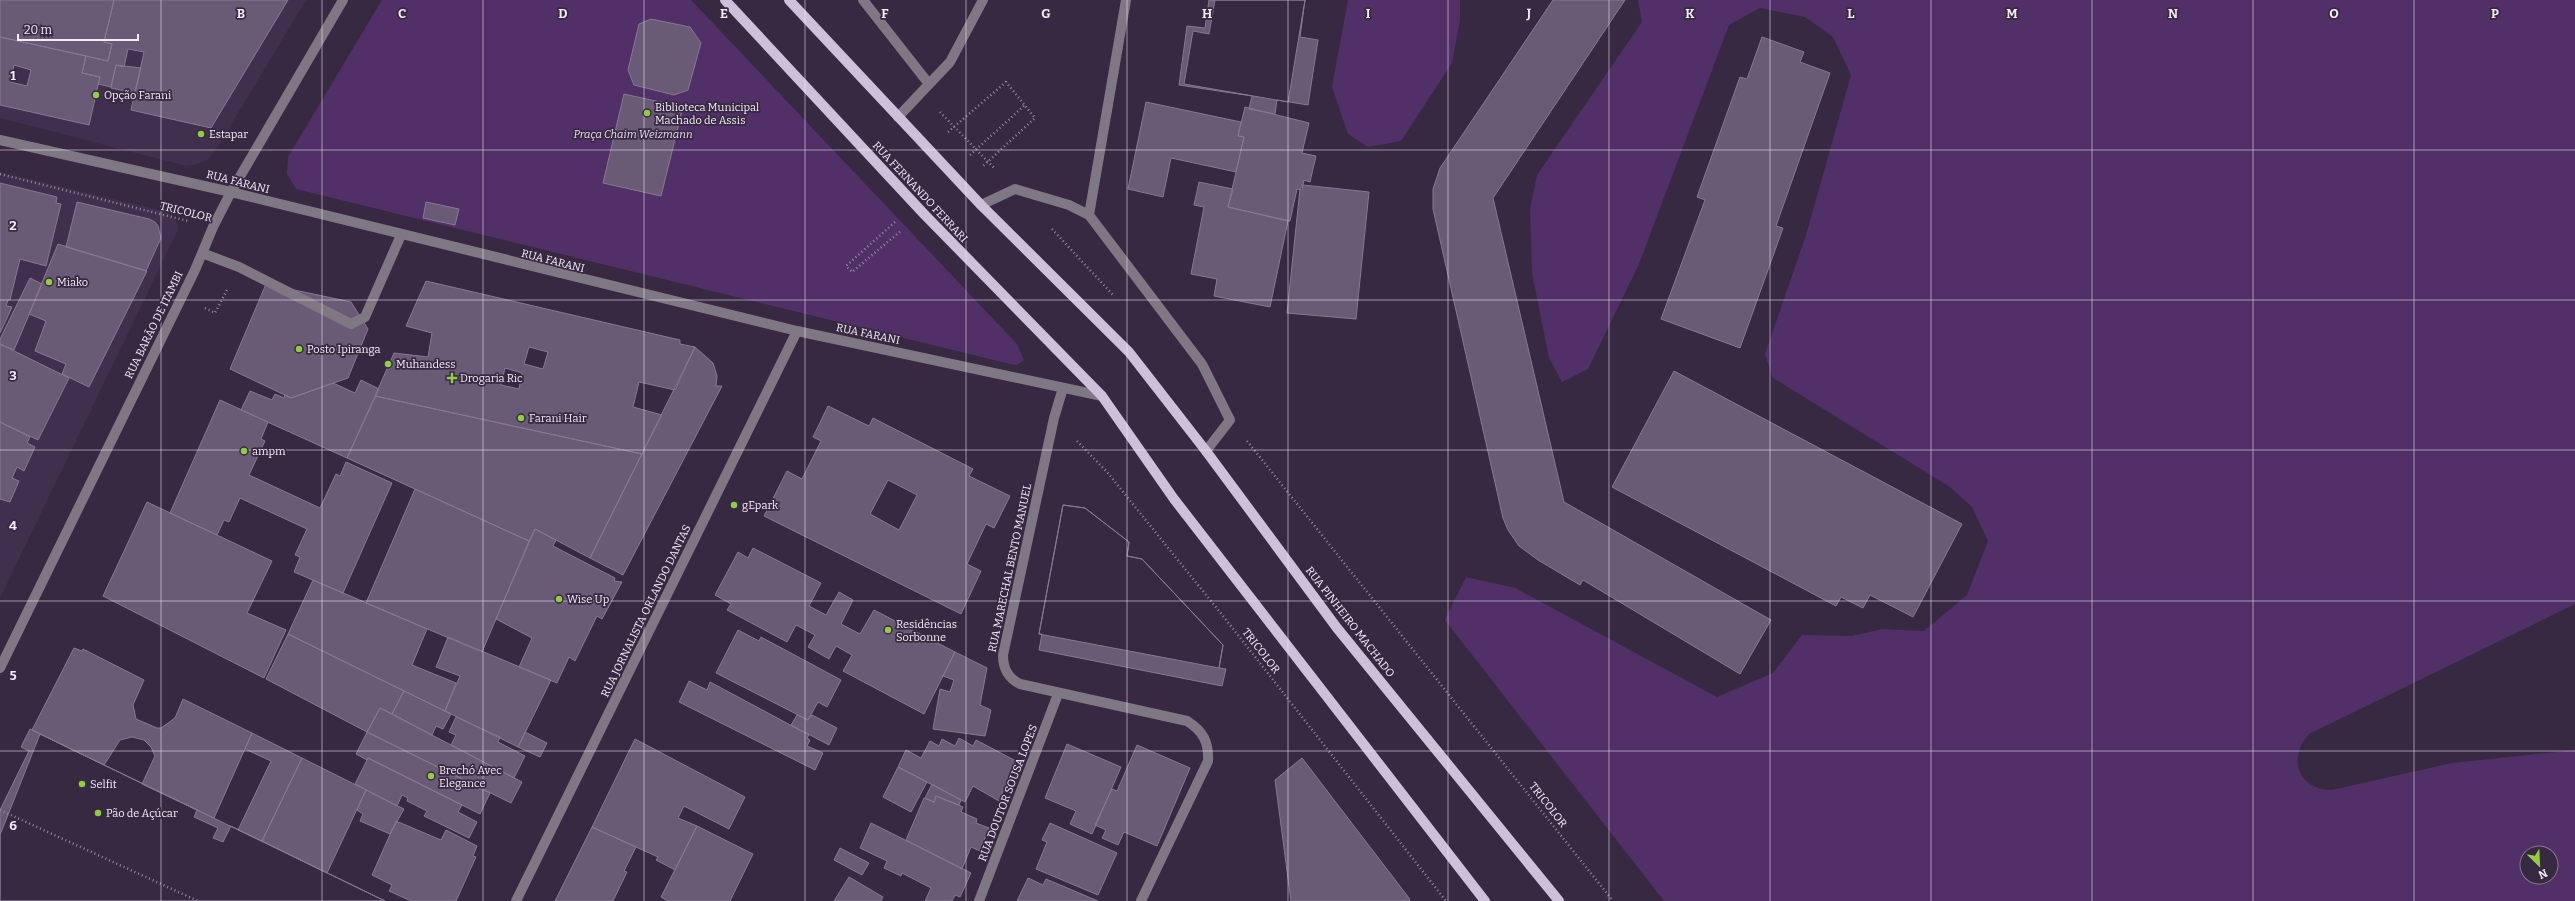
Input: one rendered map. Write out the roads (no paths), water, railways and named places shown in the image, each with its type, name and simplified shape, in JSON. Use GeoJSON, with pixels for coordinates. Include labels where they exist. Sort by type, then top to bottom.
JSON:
{"type":"FeatureCollection","features":[{"type":"Feature","properties":{"kind":"main road","name":"RUA FERNANDO FERRARI"},"geometry":{"type":"LineString","coordinates":[[725,0],[924,214],[1102,396]]}},
{"type":"Feature","properties":{"kind":"main road"},"geometry":{"type":"LineString","coordinates":[[789,0],[981,205]]}},
{"type":"Feature","properties":{"kind":"main road","name":"RUA PINHEIRO MACHADO"},"geometry":{"type":"LineString","coordinates":[[981,205],[1129,352],[1206,451],[1337,628],[1559,901]]}},
{"type":"Feature","properties":{"kind":"main road"},"geometry":{"type":"LineString","coordinates":[[1102,396],[1174,499],[1485,901]]}},
{"type":"Feature","properties":{"kind":"street","name":"RUA BARÃO DE ITAMBI"},"geometry":{"type":"LineString","coordinates":[[0,668],[202,253],[213,227],[231,192],[343,0]]}},
{"type":"Feature","properties":{"kind":"street"},"geometry":{"type":"LineString","coordinates":[[863,0],[929,84]]}},
{"type":"Feature","properties":{"kind":"street"},"geometry":{"type":"LineString","coordinates":[[898,116],[950,62],[983,0]]}},
{"type":"Feature","properties":{"kind":"street"},"geometry":{"type":"LineString","coordinates":[[1089,215],[1126,0]]}},
{"type":"Feature","properties":{"kind":"street","name":"RUA FARANI"},"geometry":{"type":"LineString","coordinates":[[0,140],[231,192],[401,235],[797,331],[1102,396]]}},
{"type":"Feature","properties":{"kind":"street"},"geometry":{"type":"LineString","coordinates":[[981,205],[1015,189],[1069,204],[1089,215],[1202,364],[1230,420],[1206,451]]}},
{"type":"Feature","properties":{"kind":"street"},"geometry":{"type":"LineString","coordinates":[[202,253],[239,267],[351,324],[365,317],[401,235]]}},
{"type":"Feature","properties":{"kind":"street","name":"RUA JORNALISTA ORLANDO DANTAS"},"geometry":{"type":"LineString","coordinates":[[516,901],[797,331]]}},
{"type":"Feature","properties":{"kind":"street","name":"RUA MARECHAL BENTO MANUEL"},"geometry":{"type":"LineString","coordinates":[[1063,388],[1054,418],[1003,655],[1003,664],[1012,680],[1058,694],[1187,721],[1199,728],[1206,740],[1208,761],[1141,901]]}},
{"type":"Feature","properties":{"kind":"street","name":"RUA DOUTOR SOUSA LOPES"},"geometry":{"type":"LineString","coordinates":[[979,901],[1058,694]]}},
{"type":"Feature","properties":{"kind":"place","name":"Opção Farani"},"geometry":{"type":"Point","coordinates":[96,95]}},
{"type":"Feature","properties":{"kind":"place","name":"Biblioteca Municipal Machado de Assis"},"geometry":{"type":"Point","coordinates":[647,113]}},
{"type":"Feature","properties":{"kind":"place","name":"Estapar"},"geometry":{"type":"Point","coordinates":[201,134]}},
{"type":"Feature","properties":{"kind":"place","name":"Miako"},"geometry":{"type":"Point","coordinates":[49,282]}},
{"type":"Feature","properties":{"kind":"place","name":"Posto Ipiranga"},"geometry":{"type":"Point","coordinates":[299,349]}},
{"type":"Feature","properties":{"kind":"place","name":"Muhandess"},"geometry":{"type":"Point","coordinates":[388,364]}},
{"type":"Feature","properties":{"kind":"place","name":"Drogaria Ric"},"geometry":{"type":"Point","coordinates":[452,378]}},
{"type":"Feature","properties":{"kind":"place","name":"Farani Hair"},"geometry":{"type":"Point","coordinates":[521,418]}},
{"type":"Feature","properties":{"kind":"place","name":"ampm"},"geometry":{"type":"Point","coordinates":[244,451]}},
{"type":"Feature","properties":{"kind":"place","name":"gEpark"},"geometry":{"type":"Point","coordinates":[734,505]}},
{"type":"Feature","properties":{"kind":"place","name":"Wise Up"},"geometry":{"type":"Point","coordinates":[559,599]}},
{"type":"Feature","properties":{"kind":"place","name":"Residências Sorbonne"},"geometry":{"type":"Point","coordinates":[888,630]}},
{"type":"Feature","properties":{"kind":"place","name":"Brechó Avec Elegance"},"geometry":{"type":"Point","coordinates":[431,776]}},
{"type":"Feature","properties":{"kind":"place","name":"Selfit"},"geometry":{"type":"Point","coordinates":[82,784]}},
{"type":"Feature","properties":{"kind":"place","name":"Pão de Açúcar"},"geometry":{"type":"Point","coordinates":[98,813]}},
{"type":"Feature","properties":{"kind":"park label","name":"Praça Chaim Weizmann"},"geometry":{"type":"Point","coordinates":[633,134]}}]}
